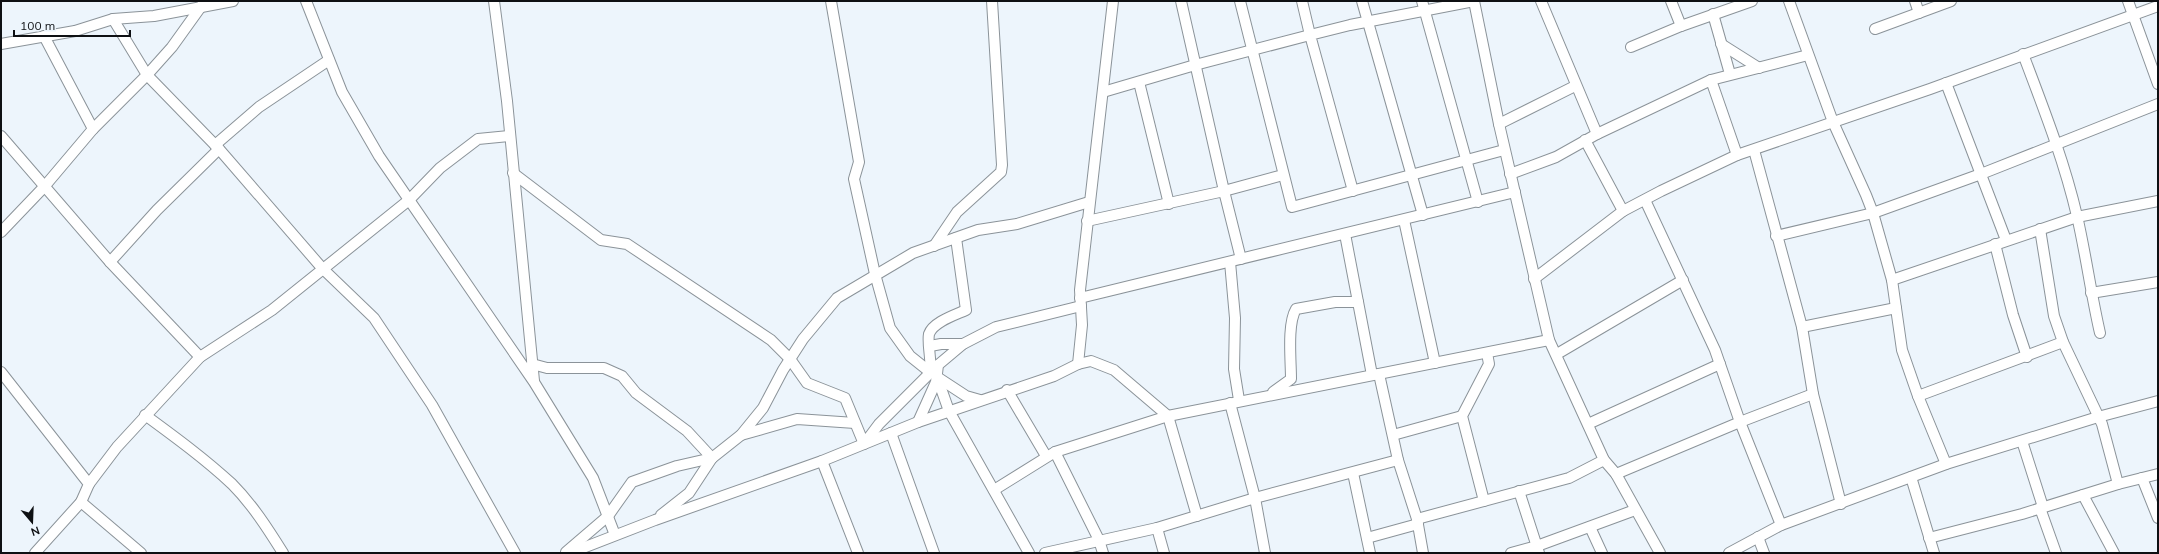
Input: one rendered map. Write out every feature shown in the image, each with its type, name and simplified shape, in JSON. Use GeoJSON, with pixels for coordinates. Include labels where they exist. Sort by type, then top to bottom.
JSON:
{"type":"FeatureCollection","features":[{"type":"Feature","properties":{"kind":"street"},"geometry":{"type":"LineString","coordinates":[[1,44],[74,31],[113,19],[154,16],[203,4],[233,1]]}},
{"type":"Feature","properties":{"kind":"street"},"geometry":{"type":"LineString","coordinates":[[306,1],[329,60],[349,105],[379,156],[534,382],[593,478],[615,535]]}},
{"type":"Feature","properties":{"kind":"street"},"geometry":{"type":"LineString","coordinates":[[494,1],[506,94],[534,382]]}},
{"type":"Feature","properties":{"kind":"street"},"geometry":{"type":"LineString","coordinates":[[832,1],[859,162],[854,179],[875,274],[890,328],[910,356],[935,371],[966,396],[980,400]]}},
{"type":"Feature","properties":{"kind":"street"},"geometry":{"type":"LineString","coordinates":[[934,246],[957,212],[1000,172],[1002,165],[992,1]]}},
{"type":"Feature","properties":{"kind":"street"},"geometry":{"type":"LineString","coordinates":[[1078,364],[1082,325],[1080,302],[1087,221],[1113,1]]}},
{"type":"Feature","properties":{"kind":"street"},"geometry":{"type":"LineString","coordinates":[[1181,1],[1224,191],[1241,258]]}},
{"type":"Feature","properties":{"kind":"street"},"geometry":{"type":"LineString","coordinates":[[1240,1],[1251,50],[1292,206],[1504,150]]}},
{"type":"Feature","properties":{"kind":"street"},"geometry":{"type":"LineString","coordinates":[[1302,1],[1352,190]]}},
{"type":"Feature","properties":{"kind":"street"},"geometry":{"type":"LineString","coordinates":[[1362,1],[1410,175],[1423,215]]}},
{"type":"Feature","properties":{"kind":"street"},"geometry":{"type":"LineString","coordinates":[[1103,92],[1195,65],[1350,25],[1369,23],[1424,6],[1474,1],[1504,150],[1549,340],[1557,354],[1604,460],[1616,474],[1660,553]]}},
{"type":"Feature","properties":{"kind":"street"},"geometry":{"type":"LineString","coordinates":[[1541,1],[1575,86],[1597,134]]}},
{"type":"Feature","properties":{"kind":"street"},"geometry":{"type":"LineString","coordinates":[[1671,1],[1681,26]]}},
{"type":"Feature","properties":{"kind":"street"},"geometry":{"type":"LineString","coordinates":[[1632,47],[1681,26],[1752,1]]}},
{"type":"Feature","properties":{"kind":"street"},"geometry":{"type":"LineString","coordinates":[[1789,1],[1833,122],[1873,213],[1892,280],[1902,350],[1918,396],[1946,464]]}},
{"type":"Feature","properties":{"kind":"street"},"geometry":{"type":"LineString","coordinates":[[1915,1],[1919,13]]}},
{"type":"Feature","properties":{"kind":"street"},"geometry":{"type":"LineString","coordinates":[[1875,29],[1951,1]]}},
{"type":"Feature","properties":{"kind":"street"},"geometry":{"type":"LineString","coordinates":[[2128,1],[2158,84]]}},
{"type":"Feature","properties":{"kind":"street"},"geometry":{"type":"LineString","coordinates":[[1,232],[44,187],[93,129],[147,75],[172,47],[203,4]]}},
{"type":"Feature","properties":{"kind":"street"},"geometry":{"type":"LineString","coordinates":[[1424,6],[1478,202]]}},
{"type":"Feature","properties":{"kind":"street"},"geometry":{"type":"LineString","coordinates":[[1534,279],[1623,211],[1737,155],[1946,83],[2132,14],[2158,6]]}},
{"type":"Feature","properties":{"kind":"street"},"geometry":{"type":"LineString","coordinates":[[1713,14],[1730,74]]}},
{"type":"Feature","properties":{"kind":"street"},"geometry":{"type":"LineString","coordinates":[[113,19],[147,75],[217,147],[322,268],[374,318],[432,405],[515,553]]}},
{"type":"Feature","properties":{"kind":"street"},"geometry":{"type":"LineString","coordinates":[[44,36],[93,129]]}},
{"type":"Feature","properties":{"kind":"street"},"geometry":{"type":"LineString","coordinates":[[1721,44],[1759,68]]}},
{"type":"Feature","properties":{"kind":"street"},"geometry":{"type":"LineString","coordinates":[[2023,54],[2057,144],[2077,216],[2090,293],[2100,333]]}},
{"type":"Feature","properties":{"kind":"street"},"geometry":{"type":"LineString","coordinates":[[1510,174],[1556,158],[1585,140],[1711,80],[1808,55]]}},
{"type":"Feature","properties":{"kind":"street"},"geometry":{"type":"LineString","coordinates":[[110,262],[217,147],[259,107],[329,60]]}},
{"type":"Feature","properties":{"kind":"street"},"geometry":{"type":"LineString","coordinates":[[1711,80],[1737,155]]}},
{"type":"Feature","properties":{"kind":"street"},"geometry":{"type":"LineString","coordinates":[[1138,82],[1169,204]]}},
{"type":"Feature","properties":{"kind":"street"},"geometry":{"type":"LineString","coordinates":[[1946,83],[2006,240]]}},
{"type":"Feature","properties":{"kind":"street"},"geometry":{"type":"LineString","coordinates":[[1499,124],[1575,86]]}},
{"type":"Feature","properties":{"kind":"street"},"geometry":{"type":"LineString","coordinates":[[1776,236],[1873,213],[1981,174],[2158,104]]}},
{"type":"Feature","properties":{"kind":"street"},"geometry":{"type":"LineString","coordinates":[[1,136],[110,262],[200,357]]}},
{"type":"Feature","properties":{"kind":"street"},"geometry":{"type":"LineString","coordinates":[[35,553],[81,502],[90,484],[117,447],[200,357],[272,310],[322,268],[409,200],[440,168],[478,139],[509,136]]}},
{"type":"Feature","properties":{"kind":"street"},"geometry":{"type":"LineString","coordinates":[[1585,140],[1623,211]]}},
{"type":"Feature","properties":{"kind":"street"},"geometry":{"type":"LineString","coordinates":[[1754,150],[1776,236],[1802,327],[1813,394],[1840,504]]}},
{"type":"Feature","properties":{"kind":"street"},"geometry":{"type":"LineString","coordinates":[[513,173],[600,240],[627,244],[771,340],[790,360],[807,382],[845,398],[864,444]]}},
{"type":"Feature","properties":{"kind":"street"},"geometry":{"type":"LineString","coordinates":[[1087,221],[1169,204],[1283,175]]}},
{"type":"Feature","properties":{"kind":"street"},"geometry":{"type":"LineString","coordinates":[[864,444],[879,424],[963,344],[996,327],[1080,302],[1241,258],[1346,234],[1515,192]]}},
{"type":"Feature","properties":{"kind":"street"},"geometry":{"type":"LineString","coordinates":[[1645,200],[1683,280],[1720,364],[1740,422],[1782,525]]}},
{"type":"Feature","properties":{"kind":"street"},"geometry":{"type":"LineString","coordinates":[[1892,280],[2077,216],[2158,201]]}},
{"type":"Feature","properties":{"kind":"street"},"geometry":{"type":"LineString","coordinates":[[655,520],[688,494],[712,458],[740,435],[763,408],[803,339],[837,298],[875,274],[913,253],[978,230],[1017,224],[1089,202]]}},
{"type":"Feature","properties":{"kind":"street"},"geometry":{"type":"LineString","coordinates":[[1404,220],[1435,363]]}},
{"type":"Feature","properties":{"kind":"street"},"geometry":{"type":"LineString","coordinates":[[2040,229],[2054,316],[2064,342],[2098,417],[2118,484]]}},
{"type":"Feature","properties":{"kind":"street"},"geometry":{"type":"LineString","coordinates":[[1346,234],[1358,302],[1393,435],[1398,460],[1417,522],[1423,553]]}},
{"type":"Feature","properties":{"kind":"street"},"geometry":{"type":"LineString","coordinates":[[918,422],[936,382],[929,334],[935,326],[966,310],[956,238]]}},
{"type":"Feature","properties":{"kind":"street"},"geometry":{"type":"LineString","coordinates":[[1995,244],[2013,315],[2027,357]]}},
{"type":"Feature","properties":{"kind":"street"},"geometry":{"type":"LineString","coordinates":[[1230,262],[1235,318],[1235,402],[1266,553]]}},
{"type":"Feature","properties":{"kind":"street"},"geometry":{"type":"LineString","coordinates":[[1557,354],[1683,280]]}},
{"type":"Feature","properties":{"kind":"street"},"geometry":{"type":"LineString","coordinates":[[2090,293],[2158,282]]}},
{"type":"Feature","properties":{"kind":"street"},"geometry":{"type":"LineString","coordinates":[[1270,394],[1291,379],[1291,338],[1293,315],[1296,309],[1335,302],[1358,302]]}},
{"type":"Feature","properties":{"kind":"street"},"geometry":{"type":"LineString","coordinates":[[1802,327],[1896,308]]}},
{"type":"Feature","properties":{"kind":"street"},"geometry":{"type":"LineString","coordinates":[[994,490],[1051,454],[1168,416],[1270,394],[1549,340]]}},
{"type":"Feature","properties":{"kind":"street"},"geometry":{"type":"LineString","coordinates":[[1918,396],[2027,357],[2064,342]]}},
{"type":"Feature","properties":{"kind":"street"},"geometry":{"type":"LineString","coordinates":[[930,346],[941,344],[963,344]]}},
{"type":"Feature","properties":{"kind":"street"},"geometry":{"type":"LineString","coordinates":[[1484,501],[1462,416],[1488,364],[1487,353]]}},
{"type":"Feature","properties":{"kind":"street"},"geometry":{"type":"LineString","coordinates":[[570,553],[655,520],[822,461],[918,422],[1007,390],[1054,376],[1078,364],[1091,361],[1114,370],[1168,416],[1197,516]]}},
{"type":"Feature","properties":{"kind":"street"},"geometry":{"type":"LineString","coordinates":[[532,364],[547,368],[604,368],[622,376],[636,392],[687,430],[712,458]]}},
{"type":"Feature","properties":{"kind":"street"},"geometry":{"type":"LineString","coordinates":[[1588,424],[1720,364]]}},
{"type":"Feature","properties":{"kind":"street"},"geometry":{"type":"LineString","coordinates":[[935,371],[949,411],[1029,553]]}},
{"type":"Feature","properties":{"kind":"street"},"geometry":{"type":"LineString","coordinates":[[1,372],[90,484]]}},
{"type":"Feature","properties":{"kind":"street"},"geometry":{"type":"LineString","coordinates":[[1007,390],[1051,454],[1099,540],[1103,553]]}},
{"type":"Feature","properties":{"kind":"street"},"geometry":{"type":"LineString","coordinates":[[1616,474],[1740,422],[1813,394]]}},
{"type":"Feature","properties":{"kind":"street"},"geometry":{"type":"LineString","coordinates":[[1729,553],[1782,525],[1946,464],[2098,417],[2158,401]]}},
{"type":"Feature","properties":{"kind":"street"},"geometry":{"type":"LineString","coordinates":[[145,415],[189,448],[232,485],[264,522],[283,553]]}},
{"type":"Feature","properties":{"kind":"street"},"geometry":{"type":"LineString","coordinates":[[1393,435],[1462,416]]}},
{"type":"Feature","properties":{"kind":"street"},"geometry":{"type":"LineString","coordinates":[[740,435],[797,419],[855,423]]}},
{"type":"Feature","properties":{"kind":"street"},"geometry":{"type":"LineString","coordinates":[[891,433],[934,553]]}},
{"type":"Feature","properties":{"kind":"street"},"geometry":{"type":"LineString","coordinates":[[2022,441],[2056,553]]}},
{"type":"Feature","properties":{"kind":"street"},"geometry":{"type":"LineString","coordinates":[[564,553],[608,516],[632,482],[677,466],[712,458]]}},
{"type":"Feature","properties":{"kind":"street"},"geometry":{"type":"LineString","coordinates":[[1045,553],[1157,528],[1255,498],[1398,460]]}},
{"type":"Feature","properties":{"kind":"street"},"geometry":{"type":"LineString","coordinates":[[1367,538],[1484,501],[1569,478],[1604,460]]}},
{"type":"Feature","properties":{"kind":"street"},"geometry":{"type":"LineString","coordinates":[[822,461],[858,553]]}},
{"type":"Feature","properties":{"kind":"street"},"geometry":{"type":"LineString","coordinates":[[1353,473],[1370,553]]}},
{"type":"Feature","properties":{"kind":"street"},"geometry":{"type":"LineString","coordinates":[[1930,538],[2042,508],[2118,484],[2158,474]]}},
{"type":"Feature","properties":{"kind":"street"},"geometry":{"type":"LineString","coordinates":[[1911,477],[1934,553]]}},
{"type":"Feature","properties":{"kind":"street"},"geometry":{"type":"LineString","coordinates":[[2142,478],[2158,518]]}},
{"type":"Feature","properties":{"kind":"street"},"geometry":{"type":"LineString","coordinates":[[1519,492],[1538,550]]}},
{"type":"Feature","properties":{"kind":"street"},"geometry":{"type":"LineString","coordinates":[[2083,495],[2114,553]]}},
{"type":"Feature","properties":{"kind":"street"},"geometry":{"type":"LineString","coordinates":[[81,502],[141,553]]}},
{"type":"Feature","properties":{"kind":"street"},"geometry":{"type":"LineString","coordinates":[[1511,553],[1538,550],[1590,527],[1635,510]]}},
{"type":"Feature","properties":{"kind":"street"},"geometry":{"type":"LineString","coordinates":[[1590,527],[1602,553]]}},
{"type":"Feature","properties":{"kind":"street"},"geometry":{"type":"LineString","coordinates":[[1157,528],[1164,553]]}},
{"type":"Feature","properties":{"kind":"street"},"geometry":{"type":"LineString","coordinates":[[1758,537],[1764,553]]}}]}
